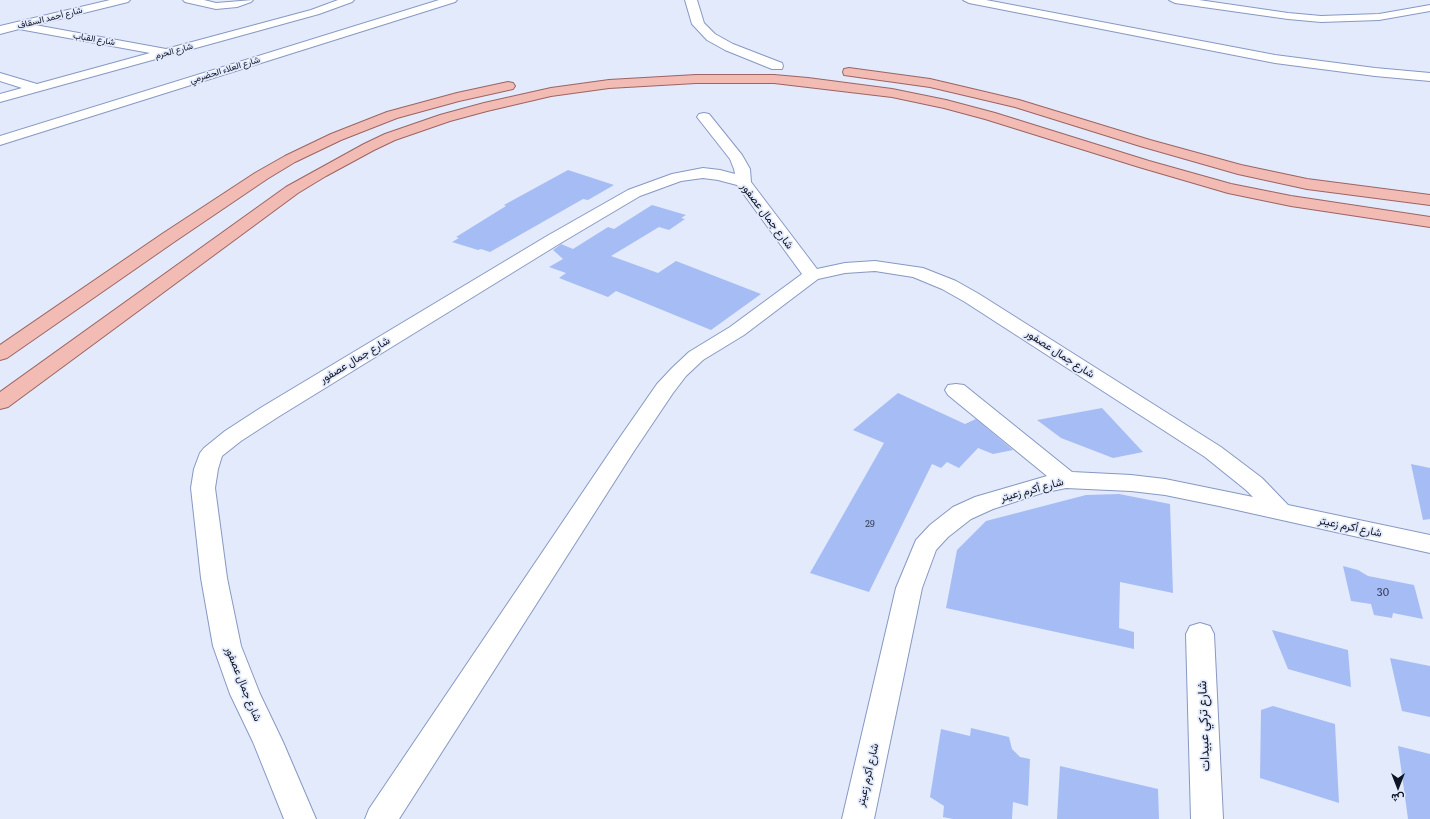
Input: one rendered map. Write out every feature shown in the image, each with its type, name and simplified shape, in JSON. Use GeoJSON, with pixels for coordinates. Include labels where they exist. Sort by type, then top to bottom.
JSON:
{"type":"FeatureCollection","features":[{"type":"Feature","properties":{"kind":"main road"},"geometry":{"type":"LineString","coordinates":[[0,354],[261,176],[290,159],[336,137],[392,115],[457,97],[529,82],[638,69],[727,65],[798,67]]}},
{"type":"Feature","properties":{"kind":"main road"},"geometry":{"type":"LineString","coordinates":[[836,70],[957,89],[1019,104],[1199,159],[1274,177],[1365,192],[1430,200]]}},
{"type":"Feature","properties":{"kind":"main road"},"geometry":{"type":"LineString","coordinates":[[0,402],[292,190],[320,173],[362,151],[390,137],[445,118],[484,107],[551,92],[609,84],[696,79],[774,79],[815,82],[892,93],[946,104],[990,116],[1144,164],[1228,188],[1291,201],[1430,222]]}},
{"type":"Feature","properties":{"kind":"street"},"geometry":{"type":"LineString","coordinates":[[83,0],[98,6]]}},
{"type":"Feature","properties":{"kind":"street","name":"شارع أحمد السقاف"},"geometry":{"type":"LineString","coordinates":[[0,30],[124,0]]}},
{"type":"Feature","properties":{"kind":"street"},"geometry":{"type":"LineString","coordinates":[[189,0],[216,6],[233,5],[247,0]]}},
{"type":"Feature","properties":{"kind":"street","name":"شارع الحرم"},"geometry":{"type":"LineString","coordinates":[[0,98],[315,12],[348,0]]}},
{"type":"Feature","properties":{"kind":"street","name":"شارع العلاء الحضرمي"},"geometry":{"type":"LineString","coordinates":[[0,141],[451,0]]}},
{"type":"Feature","properties":{"kind":"street"},"geometry":{"type":"LineString","coordinates":[[691,0],[698,24],[711,37],[729,47],[777,66]]}},
{"type":"Feature","properties":{"kind":"street"},"geometry":{"type":"LineString","coordinates":[[968,0],[1275,58],[1375,72],[1430,77]]}},
{"type":"Feature","properties":{"kind":"street"},"geometry":{"type":"LineString","coordinates":[[1175,0],[1288,16],[1321,19],[1379,17],[1430,8]]}},
{"type":"Feature","properties":{"kind":"street","name":"شارع القباب"},"geometry":{"type":"LineString","coordinates":[[21,26],[167,52]]}},
{"type":"Feature","properties":{"kind":"street"},"geometry":{"type":"LineString","coordinates":[[0,77],[38,88]]}},
{"type":"Feature","properties":{"kind":"street"},"geometry":{"type":"LineString","coordinates":[[704,117],[737,158],[742,169],[744,182]]}},
{"type":"Feature","properties":{"kind":"street","name":"شارع جمال عصفور"},"geometry":{"type":"LineString","coordinates":[[300,819],[268,742],[245,694],[227,646],[214,578],[203,488],[206,469],[212,454],[233,436],[270,412],[554,240],[634,193],[678,177],[703,173],[720,175],[744,182],[812,275]]}},
{"type":"Feature","properties":{"kind":"street","name":"شارع جمال عصفور"},"geometry":{"type":"LineString","coordinates":[[381,819],[624,448],[678,372],[696,356],[737,331],[812,275],[845,268],[875,266],[917,272],[949,285],[972,298],[1213,452],[1254,484],[1281,512]]}},
{"type":"Feature","properties":{"kind":"street"},"geometry":{"type":"LineString","coordinates":[[956,390],[1066,480]]}},
{"type":"Feature","properties":{"kind":"street","name":"شارع أكرم زعيتر"},"geometry":{"type":"LineString","coordinates":[[858,819],[909,588],[925,546],[939,531],[962,513],[984,503],[1038,486],[1066,480],[1130,483],[1165,487],[1430,544]]}},
{"type":"Feature","properties":{"kind":"street","name":"شارع تركي عبيدات"},"geometry":{"type":"LineString","coordinates":[[1200,634],[1207,819]]}},
{"type":"Feature","properties":{"kind":"building"},"geometry":{"type":"Polygon","coordinates":[[[568,170],[614,185],[588,200],[583,199],[490,252],[452,242],[459,238],[456,237],[506,206],[504,205],[568,170]]]}},
{"type":"Feature","properties":{"kind":"building"},"geometry":{"type":"Polygon","coordinates":[[[652,205],[686,215],[681,218],[685,219],[669,230],[659,227],[611,256],[658,273],[676,261],[761,294],[711,330],[616,291],[608,297],[559,278],[566,273],[549,267],[563,259],[553,250],[561,244],[573,249],[608,227],[614,229],[652,205]]]}},
{"type":"Feature","properties":{"kind":"building"},"geometry":{"type":"Polygon","coordinates":[[[898,393],[965,424],[976,419],[1013,450],[993,454],[978,448],[959,468],[947,462],[941,468],[932,464],[869,592],[810,573],[884,443],[853,430],[898,393]]]}},
{"type":"Feature","properties":{"kind":"building"},"geometry":{"type":"Polygon","coordinates":[[[1102,408],[1143,452],[1113,458],[1061,438],[1037,420],[1102,408]]]}},
{"type":"Feature","properties":{"kind":"building"},"geometry":{"type":"Polygon","coordinates":[[[1411,464],[1430,468],[1430,519],[1423,520],[1411,464]]]}},
{"type":"Feature","properties":{"kind":"building"},"geometry":{"type":"Polygon","coordinates":[[[1119,494],[1170,504],[1173,593],[1120,582],[1119,628],[1134,632],[1134,649],[946,608],[957,550],[986,521],[1086,495],[1119,494]]]}},
{"type":"Feature","properties":{"kind":"building"},"geometry":{"type":"Polygon","coordinates":[[[1343,566],[1358,570],[1368,576],[1414,585],[1423,619],[1393,613],[1392,618],[1374,615],[1371,604],[1351,601],[1343,566]]]}},
{"type":"Feature","properties":{"kind":"building"},"geometry":{"type":"Polygon","coordinates":[[[1272,630],[1348,650],[1351,687],[1288,669],[1272,630]]]}},
{"type":"Feature","properties":{"kind":"building"},"geometry":{"type":"Polygon","coordinates":[[[1390,658],[1430,666],[1430,717],[1402,711],[1390,658]]]}},
{"type":"Feature","properties":{"kind":"building"},"geometry":{"type":"Polygon","coordinates":[[[1273,706],[1335,724],[1339,803],[1260,778],[1261,710],[1273,706]]]}},
{"type":"Feature","properties":{"kind":"building"},"geometry":{"type":"Polygon","coordinates":[[[971,728],[1009,737],[1012,749],[1020,757],[1030,759],[1028,806],[1013,802],[1012,819],[953,819],[943,817],[944,806],[930,797],[941,729],[970,736],[971,728]]]}},
{"type":"Feature","properties":{"kind":"building"},"geometry":{"type":"Polygon","coordinates":[[[1398,746],[1430,754],[1430,819],[1408,819],[1398,746]]]}},
{"type":"Feature","properties":{"kind":"building"},"geometry":{"type":"Polygon","coordinates":[[[1060,766],[1158,789],[1159,819],[1057,819],[1060,766]]]}}]}
